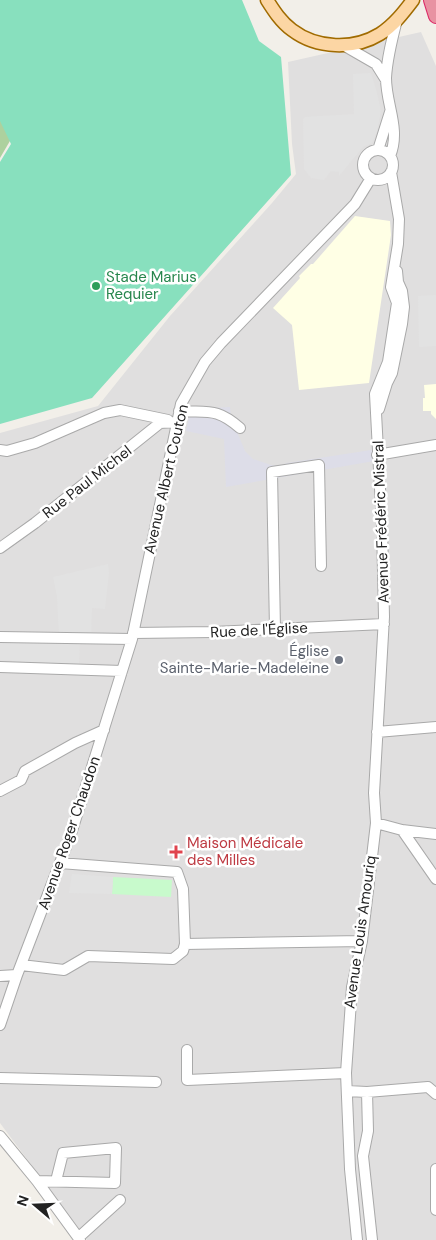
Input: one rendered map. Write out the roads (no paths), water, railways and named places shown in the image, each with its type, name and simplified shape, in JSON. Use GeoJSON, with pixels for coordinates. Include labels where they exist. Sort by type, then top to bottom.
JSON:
{"type":"FeatureCollection","features":[{"type":"Feature","properties":{"kind":"main road"},"geometry":{"type":"LineString","coordinates":[[267,0],[282,21],[305,38],[322,43],[343,45],[368,40],[382,33],[397,20],[412,0]]}},
{"type":"Feature","properties":{"kind":"street"},"geometry":{"type":"LineString","coordinates":[[390,156],[395,143],[386,80],[388,55],[397,20]]}},
{"type":"Feature","properties":{"kind":"street"},"geometry":{"type":"LineString","coordinates":[[343,45],[376,64],[386,80]]}},
{"type":"Feature","properties":{"kind":"street"},"geometry":{"type":"LineString","coordinates":[[378,150],[391,109]]}},
{"type":"Feature","properties":{"kind":"street"},"geometry":{"type":"LineString","coordinates":[[375,179],[384,179],[392,172],[393,164],[387,152],[378,150],[369,153],[364,160],[365,172],[375,179],[386,184],[396,198]]}},
{"type":"Feature","properties":{"kind":"street","name":"Avenue Frédéric Mistral"},"geometry":{"type":"LineString","coordinates":[[384,624],[377,420],[380,401],[386,383],[392,373],[404,307],[402,291],[398,282],[396,259],[399,219],[392,172]]}},
{"type":"Feature","properties":{"kind":"street","name":"Avenue Albert Couton"},"geometry":{"type":"LineString","coordinates":[[133,636],[181,404],[205,362],[267,294],[355,204],[375,179]]}},
{"type":"Feature","properties":{"kind":"street"},"geometry":{"type":"LineString","coordinates":[[0,450],[7,451],[36,442],[104,413],[120,410],[176,422]]}},
{"type":"Feature","properties":{"kind":"street"},"geometry":{"type":"LineString","coordinates":[[179,411],[215,413],[226,417],[240,428]]}},
{"type":"Feature","properties":{"kind":"street","name":"Rue Paul Michel"},"geometry":{"type":"LineString","coordinates":[[0,548],[35,523],[160,423],[176,422]]}},
{"type":"Feature","properties":{"kind":"street"},"geometry":{"type":"LineString","coordinates":[[377,455],[436,445]]}},
{"type":"Feature","properties":{"kind":"street"},"geometry":{"type":"LineString","coordinates":[[276,629],[272,472],[319,465],[321,566]]}},
{"type":"Feature","properties":{"kind":"street","name":"Rue de l'Église"},"geometry":{"type":"LineString","coordinates":[[0,637],[133,636],[384,624]]}},
{"type":"Feature","properties":{"kind":"street","name":"Avenue Louis Amouriq"},"geometry":{"type":"LineString","coordinates":[[357,1240],[350,1169],[346,1073],[352,987],[362,941],[376,823],[374,793],[384,624]]}},
{"type":"Feature","properties":{"kind":"street","name":"Avenue Roger Chaudon"},"geometry":{"type":"LineString","coordinates":[[0,1025],[71,834],[133,636]]}},
{"type":"Feature","properties":{"kind":"street"},"geometry":{"type":"LineString","coordinates":[[0,667],[122,671]]}},
{"type":"Feature","properties":{"kind":"street"},"geometry":{"type":"LineString","coordinates":[[377,732],[436,727]]}},
{"type":"Feature","properties":{"kind":"street"},"geometry":{"type":"LineString","coordinates":[[0,791],[22,780],[25,771],[75,743],[104,730]]}},
{"type":"Feature","properties":{"kind":"street"},"geometry":{"type":"LineString","coordinates":[[376,823],[402,830],[436,834]]}},
{"type":"Feature","properties":{"kind":"street"},"geometry":{"type":"LineString","coordinates":[[402,830],[436,879]]}},
{"type":"Feature","properties":{"kind":"street"},"geometry":{"type":"LineString","coordinates":[[21,965],[64,970],[88,956],[173,959],[183,951],[185,944],[183,889],[177,872],[60,863]]}},
{"type":"Feature","properties":{"kind":"street"},"geometry":{"type":"LineString","coordinates":[[185,944],[362,941]]}},
{"type":"Feature","properties":{"kind":"street"},"geometry":{"type":"LineString","coordinates":[[0,976],[17,975]]}},
{"type":"Feature","properties":{"kind":"street"},"geometry":{"type":"LineString","coordinates":[[187,1050],[187,1080],[346,1073]]}},
{"type":"Feature","properties":{"kind":"street"},"geometry":{"type":"LineString","coordinates":[[0,1078],[156,1082]]}},
{"type":"Feature","properties":{"kind":"street"},"geometry":{"type":"LineString","coordinates":[[347,1091],[367,1092],[428,1087],[436,1094]]}},
{"type":"Feature","properties":{"kind":"street"},"geometry":{"type":"LineString","coordinates":[[367,1092],[368,1130],[363,1156],[372,1240]]}},
{"type":"Feature","properties":{"kind":"street"},"geometry":{"type":"LineString","coordinates":[[1,1139],[37,1181],[79,1239],[120,1200]]}},
{"type":"Feature","properties":{"kind":"street"},"geometry":{"type":"LineString","coordinates":[[37,1181],[115,1183],[116,1148],[63,1153],[56,1181]]}},
{"type":"Feature","properties":{"kind":"street"},"geometry":{"type":"LineString","coordinates":[[436,1169],[436,1210]]}},
{"type":"Feature","properties":{"kind":"place","name":"Stade Marius Requier"},"geometry":{"type":"Point","coordinates":[96,286]}},
{"type":"Feature","properties":{"kind":"place","name":"Église Sainte-Marie-Madeleine"},"geometry":{"type":"Point","coordinates":[339,660]}},
{"type":"Feature","properties":{"kind":"place","name":"Maison Médicale des Milles"},"geometry":{"type":"Point","coordinates":[176,852]}}]}
